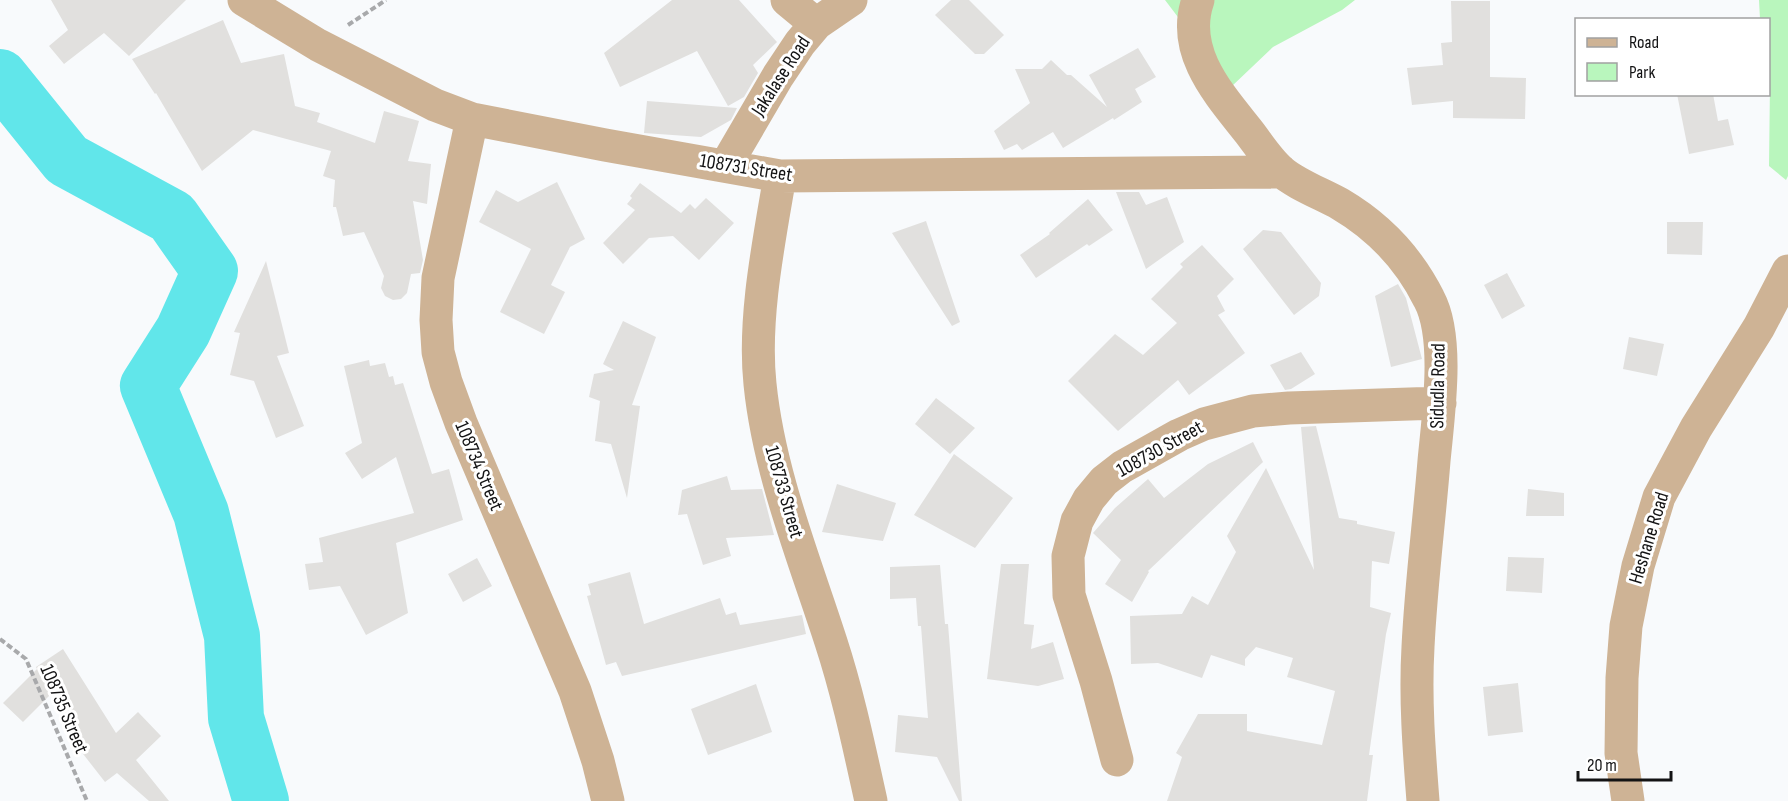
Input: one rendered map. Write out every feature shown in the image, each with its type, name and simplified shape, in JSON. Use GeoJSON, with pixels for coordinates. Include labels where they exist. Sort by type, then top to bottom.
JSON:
{"type":"FeatureCollection","features":[{"type":"Feature","properties":{"kind":"street","name":"108731 Street"},"geometry":{"type":"LineString","coordinates":[[244,0],[318,45],[435,105],[472,119],[780,176],[885,177],[1281,172]]}},
{"type":"Feature","properties":{"kind":"street"},"geometry":{"type":"LineString","coordinates":[[787,0],[816,24]]}},
{"type":"Feature","properties":{"kind":"street","name":"Jakalase Road"},"geometry":{"type":"LineString","coordinates":[[726,165],[800,43],[816,24],[851,0]]}},
{"type":"Feature","properties":{"kind":"street","name":"Sidudla Road"},"geometry":{"type":"LineString","coordinates":[[1198,0],[1192,16],[1192,36],[1199,60],[1218,91],[1281,172],[1342,205],[1372,227],[1402,256],[1417,275],[1432,304],[1440,340],[1440,403],[1418,647],[1417,711],[1423,801]]}},
{"type":"Feature","properties":{"kind":"street","name":"108734 Street"},"geometry":{"type":"LineString","coordinates":[[472,119],[438,278],[436,320],[438,352],[461,423],[575,691],[608,801]]}},
{"type":"Feature","properties":{"kind":"street","name":"108733 Street"},"geometry":{"type":"LineString","coordinates":[[780,176],[766,254],[758,349],[764,418],[794,529],[851,709],[870,801]]}},
{"type":"Feature","properties":{"kind":"street","name":"Heshane Road"},"geometry":{"type":"LineString","coordinates":[[1628,801],[1621,753],[1622,678],[1626,626],[1638,566],[1659,497],[1696,428],[1759,327],[1788,271]]}},
{"type":"Feature","properties":{"kind":"street","name":"108730 Street"},"geometry":{"type":"LineString","coordinates":[[1117,759],[1096,681],[1069,596],[1068,556],[1077,521],[1089,499],[1104,481],[1122,467],[1179,435],[1204,424],[1253,411],[1440,403]]}},
{"type":"Feature","properties":{"kind":"path"},"geometry":{"type":"LineString","coordinates":[[318,45],[386,0]]}},
{"type":"Feature","properties":{"kind":"path","name":"108735 Street"},"geometry":{"type":"LineString","coordinates":[[0,639],[26,659],[87,801]]}},
{"type":"Feature","properties":{"kind":"green space"},"geometry":{"type":"Polygon","coordinates":[[[1165,0],[1355,0],[1342,10],[1273,47],[1231,87],[1165,0]]]}},
{"type":"Feature","properties":{"kind":"green space"},"geometry":{"type":"Polygon","coordinates":[[[1759,0],[1788,0],[1788,176],[1786,180],[1769,166],[1770,18],[1760,18],[1759,0]]]}},
{"type":"Feature","properties":{"kind":"building"},"geometry":{"type":"Polygon","coordinates":[[[51,0],[186,0],[129,56],[104,33],[64,64],[49,46],[68,30],[51,0]]]}},
{"type":"Feature","properties":{"kind":"building"},"geometry":{"type":"Polygon","coordinates":[[[672,0],[739,0],[777,42],[753,65],[758,73],[744,97],[728,106],[697,51],[620,87],[604,53],[672,0]]]}},
{"type":"Feature","properties":{"kind":"building"},"geometry":{"type":"Polygon","coordinates":[[[951,0],[969,0],[1004,35],[984,54],[975,54],[935,15],[951,0]]]}},
{"type":"Feature","properties":{"kind":"building"},"geometry":{"type":"Polygon","coordinates":[[[1451,1],[1490,1],[1490,77],[1526,78],[1525,119],[1453,118],[1453,101],[1412,105],[1407,68],[1443,65],[1441,43],[1452,42],[1451,1]]]}},
{"type":"Feature","properties":{"kind":"building"},"geometry":{"type":"Polygon","coordinates":[[[223,20],[241,63],[284,54],[295,106],[320,113],[317,122],[375,143],[384,111],[419,121],[408,161],[431,164],[427,204],[413,201],[423,260],[420,273],[411,274],[407,293],[401,299],[393,300],[385,296],[381,288],[384,276],[364,232],[343,236],[336,207],[333,207],[335,180],[323,176],[331,151],[253,130],[202,171],[156,93],[132,59],[223,20]]]}},
{"type":"Feature","properties":{"kind":"building"},"geometry":{"type":"Polygon","coordinates":[[[1138,48],[1156,77],[1135,89],[1142,102],[1063,148],[1053,132],[1022,150],[1017,144],[1004,150],[994,131],[1030,103],[1015,69],[1042,69],[1051,60],[1107,107],[1089,75],[1138,48]]]}},
{"type":"Feature","properties":{"kind":"building"},"geometry":{"type":"Polygon","coordinates":[[[1677,96],[1713,96],[1718,121],[1728,119],[1734,145],[1689,154],[1677,96]]]}},
{"type":"Feature","properties":{"kind":"building"},"geometry":{"type":"Polygon","coordinates":[[[647,101],[737,108],[731,120],[701,137],[644,133],[647,101]]]}},
{"type":"Feature","properties":{"kind":"building"},"geometry":{"type":"Polygon","coordinates":[[[557,182],[585,239],[570,247],[551,285],[565,292],[544,334],[500,312],[531,249],[479,222],[496,190],[518,202],[557,182]]]}},
{"type":"Feature","properties":{"kind":"building"},"geometry":{"type":"Polygon","coordinates":[[[640,183],[681,213],[690,204],[695,209],[706,198],[734,223],[699,260],[673,236],[649,238],[623,264],[603,243],[635,210],[627,204],[640,183]]]}},
{"type":"Feature","properties":{"kind":"building"},"geometry":{"type":"Polygon","coordinates":[[[1116,192],[1139,192],[1146,205],[1167,197],[1184,242],[1146,269],[1116,192]]]}},
{"type":"Feature","properties":{"kind":"building"},"geometry":{"type":"Polygon","coordinates":[[[1088,199],[1113,230],[1089,246],[1087,244],[1036,278],[1020,255],[1050,234],[1088,199]]]}},
{"type":"Feature","properties":{"kind":"building"},"geometry":{"type":"Polygon","coordinates":[[[926,221],[960,322],[952,326],[892,233],[926,221]]]}},
{"type":"Feature","properties":{"kind":"building"},"geometry":{"type":"Polygon","coordinates":[[[1667,222],[1703,222],[1702,255],[1667,254],[1667,222]]]}},
{"type":"Feature","properties":{"kind":"building"},"geometry":{"type":"Polygon","coordinates":[[[1263,230],[1281,232],[1321,283],[1319,296],[1294,315],[1243,249],[1263,230]]]}},
{"type":"Feature","properties":{"kind":"building"},"geometry":{"type":"Polygon","coordinates":[[[1202,245],[1234,279],[1217,296],[1225,311],[1218,315],[1245,353],[1189,395],[1178,380],[1118,431],[1068,381],[1115,334],[1143,355],[1177,323],[1151,299],[1183,267],[1180,264],[1202,245]]]}},
{"type":"Feature","properties":{"kind":"building"},"geometry":{"type":"Polygon","coordinates":[[[266,261],[289,353],[277,356],[304,426],[276,438],[254,381],[230,375],[240,333],[234,332],[266,261]]]}},
{"type":"Feature","properties":{"kind":"building"},"geometry":{"type":"Polygon","coordinates":[[[1507,273],[1525,306],[1502,319],[1484,285],[1507,273]]]}},
{"type":"Feature","properties":{"kind":"building"},"geometry":{"type":"Polygon","coordinates":[[[1398,284],[1406,298],[1422,359],[1391,367],[1375,296],[1398,284]]]}},
{"type":"Feature","properties":{"kind":"building"},"geometry":{"type":"Polygon","coordinates":[[[623,321],[656,337],[632,405],[640,406],[627,498],[611,444],[595,441],[600,401],[589,397],[594,374],[614,370],[603,364],[623,321]]]}},
{"type":"Feature","properties":{"kind":"building"},"geometry":{"type":"Polygon","coordinates":[[[1629,337],[1664,344],[1657,376],[1623,369],[1629,337]]]}},
{"type":"Feature","properties":{"kind":"building"},"geometry":{"type":"Polygon","coordinates":[[[1301,352],[1315,374],[1291,389],[1285,390],[1270,365],[1301,352]]]}},
{"type":"Feature","properties":{"kind":"building"},"geometry":{"type":"Polygon","coordinates":[[[369,360],[370,366],[385,363],[389,377],[393,376],[395,385],[403,383],[432,474],[449,469],[463,520],[396,543],[408,613],[366,635],[340,586],[309,590],[305,564],[323,562],[319,538],[414,513],[396,457],[362,479],[345,453],[362,443],[344,366],[369,360]]]}},
{"type":"Feature","properties":{"kind":"building"},"geometry":{"type":"Polygon","coordinates":[[[936,398],[975,428],[950,454],[915,424],[936,398]]]}},
{"type":"Feature","properties":{"kind":"building"},"geometry":{"type":"Polygon","coordinates":[[[1316,426],[1339,518],[1395,532],[1389,564],[1372,561],[1370,607],[1391,613],[1369,755],[1373,755],[1367,801],[1167,801],[1182,757],[1176,753],[1198,714],[1247,714],[1247,731],[1322,745],[1335,691],[1287,677],[1293,658],[1256,647],[1245,659],[1245,666],[1211,655],[1202,678],[1158,663],[1131,664],[1130,616],[1182,614],[1192,596],[1208,605],[1236,552],[1227,536],[1266,468],[1314,570],[1301,427],[1316,426]]]}},
{"type":"Feature","properties":{"kind":"building"},"geometry":{"type":"Polygon","coordinates":[[[1253,442],[1263,462],[1148,571],[1132,602],[1105,584],[1121,560],[1093,533],[1115,508],[1148,479],[1164,498],[1208,464],[1253,442]]]}},
{"type":"Feature","properties":{"kind":"building"},"geometry":{"type":"Polygon","coordinates":[[[954,454],[1013,498],[975,548],[914,515],[954,454]]]}},
{"type":"Feature","properties":{"kind":"building"},"geometry":{"type":"Polygon","coordinates":[[[727,476],[731,490],[762,489],[774,535],[726,538],[731,556],[703,565],[687,514],[678,515],[682,490],[727,476]]]}},
{"type":"Feature","properties":{"kind":"building"},"geometry":{"type":"Polygon","coordinates":[[[837,484],[896,503],[883,541],[822,532],[837,484]]]}},
{"type":"Feature","properties":{"kind":"building"},"geometry":{"type":"Polygon","coordinates":[[[1528,489],[1564,493],[1564,516],[1526,516],[1528,489]]]}},
{"type":"Feature","properties":{"kind":"building"},"geometry":{"type":"Polygon","coordinates":[[[1508,557],[1544,558],[1542,593],[1506,591],[1508,557]]]}},
{"type":"Feature","properties":{"kind":"building"},"geometry":{"type":"Polygon","coordinates":[[[477,558],[492,586],[463,602],[448,574],[477,558]]]}},
{"type":"Feature","properties":{"kind":"building"},"geometry":{"type":"Polygon","coordinates":[[[1001,564],[1029,564],[1024,624],[1034,625],[1031,649],[1053,642],[1064,679],[1038,686],[987,679],[1001,564]]]}},
{"type":"Feature","properties":{"kind":"building"},"geometry":{"type":"Polygon","coordinates":[[[940,565],[945,624],[948,624],[962,801],[959,801],[937,757],[895,752],[898,715],[928,718],[921,626],[918,626],[916,598],[890,599],[890,567],[940,565]]]}},
{"type":"Feature","properties":{"kind":"building"},"geometry":{"type":"Polygon","coordinates":[[[630,572],[644,624],[720,598],[726,615],[736,612],[740,625],[802,615],[806,634],[622,676],[616,662],[606,665],[587,596],[591,595],[588,584],[630,572]]]}},
{"type":"Feature","properties":{"kind":"building"},"geometry":{"type":"Polygon","coordinates":[[[63,649],[116,733],[138,712],[161,736],[136,760],[169,801],[149,801],[117,773],[105,782],[80,750],[85,745],[52,693],[23,722],[3,703],[37,669],[36,667],[63,649]]]}},
{"type":"Feature","properties":{"kind":"building"},"geometry":{"type":"Polygon","coordinates":[[[1518,683],[1523,732],[1488,736],[1483,687],[1518,683]]]}},
{"type":"Feature","properties":{"kind":"building"},"geometry":{"type":"Polygon","coordinates":[[[756,684],[772,732],[708,755],[691,709],[756,684]]]}},
{"type":"Feature","properties":{"kind":"waterway"},"geometry":{"type":"LineString","coordinates":[[0,77],[67,160],[172,217],[210,271],[183,331],[148,386],[201,513],[232,636],[236,718],[261,801]]}}]}
